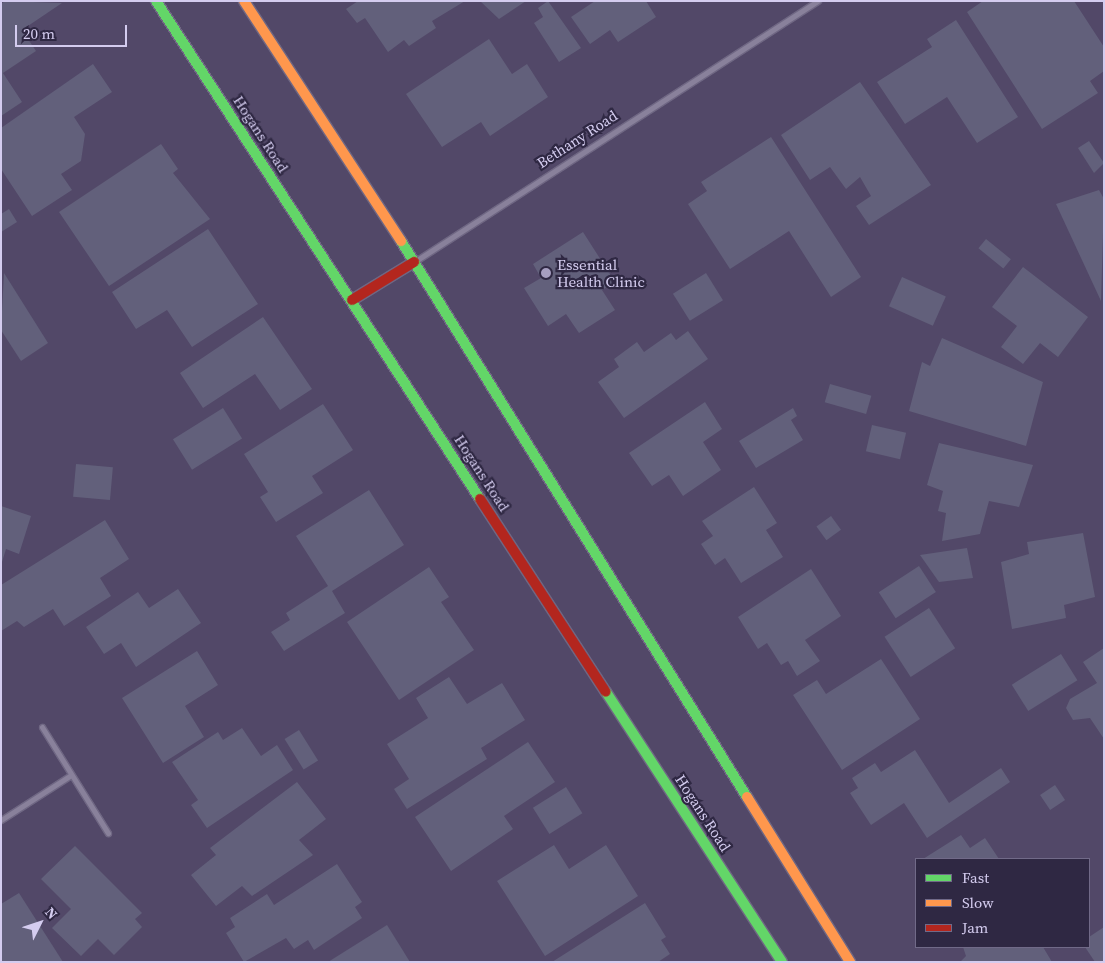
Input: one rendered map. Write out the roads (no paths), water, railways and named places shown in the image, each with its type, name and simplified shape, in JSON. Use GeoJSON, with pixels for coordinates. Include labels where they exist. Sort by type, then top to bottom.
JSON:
{"type":"FeatureCollection","features":[{"type":"Feature","properties":{"kind":"street","name":"Hogans Road"},"geometry":{"type":"LineString","coordinates":[[156,1],[782,962]]}},
{"type":"Feature","properties":{"kind":"street"},"geometry":{"type":"LineString","coordinates":[[244,1],[414,262],[850,962]]}},
{"type":"Feature","properties":{"kind":"street","name":"Bethany Road"},"geometry":{"type":"LineString","coordinates":[[352,300],[818,1]]}},
{"type":"Feature","properties":{"kind":"street"},"geometry":{"type":"LineString","coordinates":[[42,727],[108,833]]}},
{"type":"Feature","properties":{"kind":"street"},"geometry":{"type":"LineString","coordinates":[[1,820],[71,775]]}},
{"type":"Feature","properties":{"kind":"place","name":"Essential Health Clinic"},"geometry":{"type":"Point","coordinates":[546,273]}}]}
